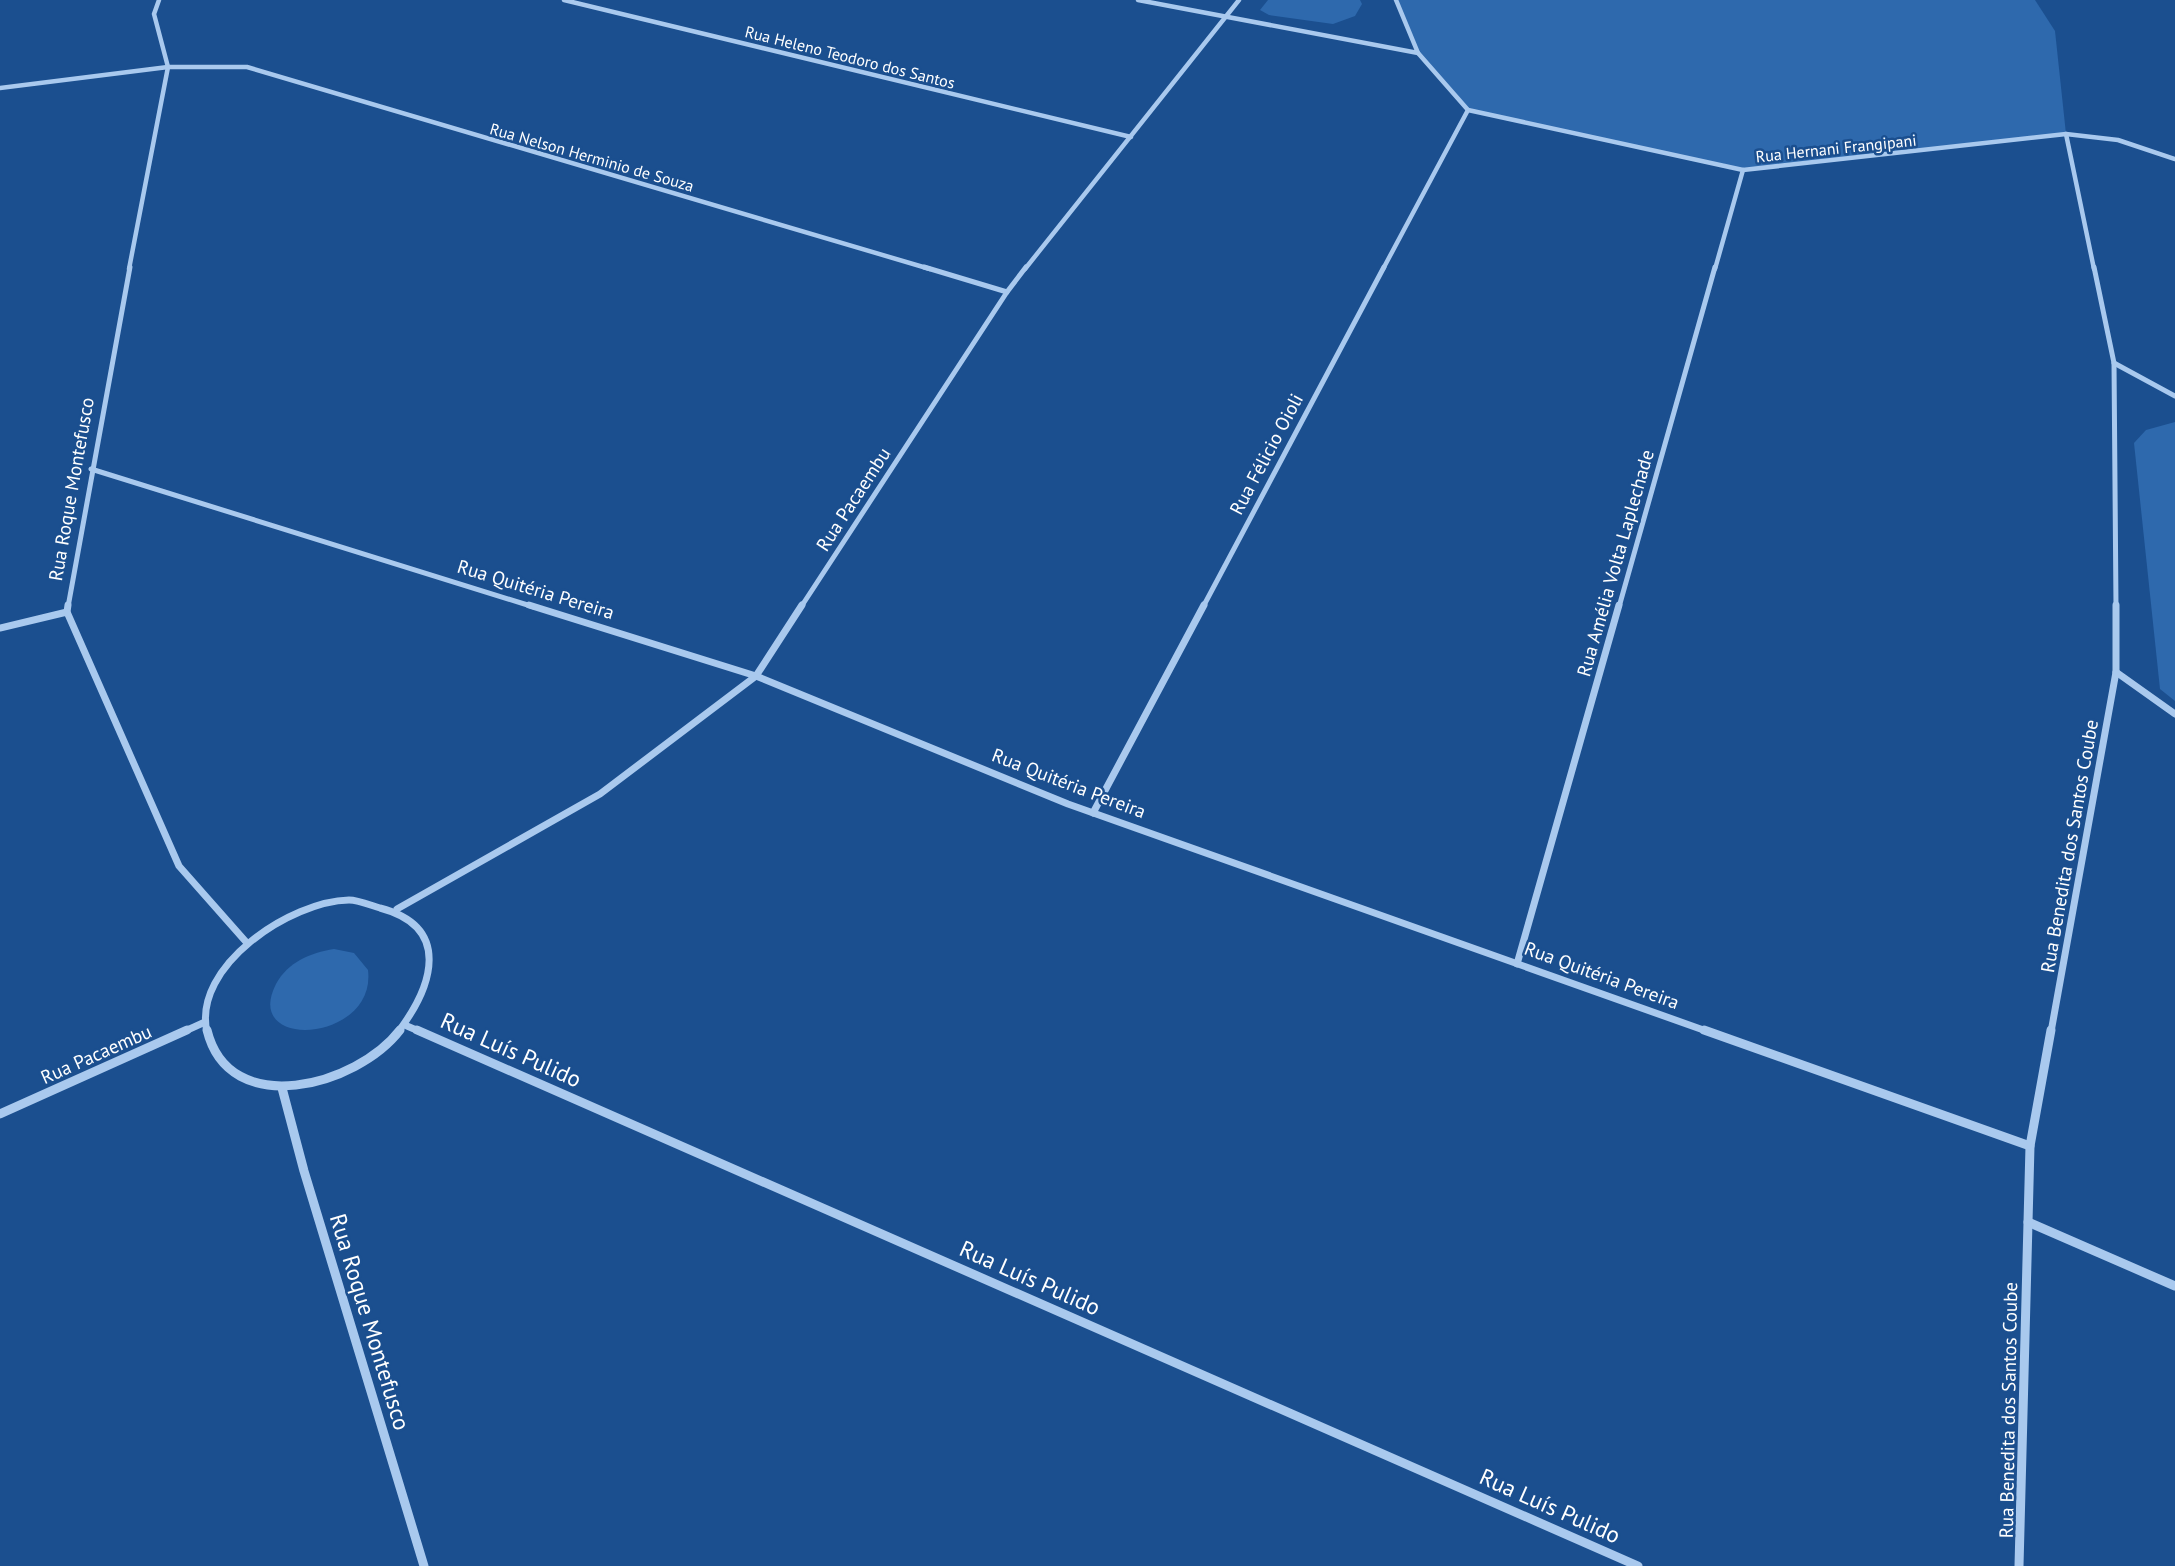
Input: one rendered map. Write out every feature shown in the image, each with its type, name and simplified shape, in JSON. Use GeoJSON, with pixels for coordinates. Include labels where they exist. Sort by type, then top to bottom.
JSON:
{"type":"FeatureCollection","features":[{"type":"Feature","properties":{"kind":"street","name":"Rua Roque Montefusco"},"geometry":{"type":"LineString","coordinates":[[67,612],[91,469],[168,67],[154,14],[159,0]]}},
{"type":"Feature","properties":{"kind":"street","name":"Rua Heleno Teodoro dos Santos"},"geometry":{"type":"LineString","coordinates":[[564,0],[1130,137]]}},
{"type":"Feature","properties":{"kind":"street"},"geometry":{"type":"LineString","coordinates":[[1138,0],[1224,19],[1418,53]]}},
{"type":"Feature","properties":{"kind":"street","name":"Rua Pacaembu"},"geometry":{"type":"LineString","coordinates":[[397,909],[600,794],[757,676],[1007,292],[1240,0]]}},
{"type":"Feature","properties":{"kind":"street"},"geometry":{"type":"LineString","coordinates":[[1396,0],[1418,53],[1468,110]]}},
{"type":"Feature","properties":{"kind":"street","name":"Rua Nelson Herminio de Souza"},"geometry":{"type":"LineString","coordinates":[[0,88],[168,67],[247,67],[1007,292]]}},
{"type":"Feature","properties":{"kind":"street","name":"Rua Hernani Frangipani"},"geometry":{"type":"LineString","coordinates":[[1468,110],[1743,170],[2066,134],[2118,140],[2175,159]]}},
{"type":"Feature","properties":{"kind":"street","name":"Rua Félicio Oioli"},"geometry":{"type":"LineString","coordinates":[[1093,813],[1468,110]]}},
{"type":"Feature","properties":{"kind":"street","name":"Rua Benedita dos Santos Coube"},"geometry":{"type":"LineString","coordinates":[[2020,1566],[2030,1146],[2116,672],[2114,363],[2066,134]]}},
{"type":"Feature","properties":{"kind":"street","name":"Rua Amélia Volta Laplechade"},"geometry":{"type":"LineString","coordinates":[[1517,964],[1743,170]]}},
{"type":"Feature","properties":{"kind":"street"},"geometry":{"type":"LineString","coordinates":[[2114,363],[2175,396]]}},
{"type":"Feature","properties":{"kind":"street","name":"Rua Quitéria Pereira"},"geometry":{"type":"LineString","coordinates":[[91,469],[757,676],[1093,813],[2030,1146]]}},
{"type":"Feature","properties":{"kind":"street"},"geometry":{"type":"LineString","coordinates":[[0,628],[67,612],[179,866],[247,943]]}},
{"type":"Feature","properties":{"kind":"street"},"geometry":{"type":"LineString","coordinates":[[2116,672],[2175,714]]}},
{"type":"Feature","properties":{"kind":"street"},"geometry":{"type":"LineString","coordinates":[[351,900],[376,902],[397,909],[417,925],[428,946],[430,958],[431,970],[424,998],[407,1026],[364,1063],[337,1077],[310,1085],[282,1088],[251,1083],[225,1069],[210,1048],[205,1022],[210,995],[225,968],[247,943],[288,917],[324,903],[351,900]]}},
{"type":"Feature","properties":{"kind":"street","name":"Rua Pacaembu"},"geometry":{"type":"LineString","coordinates":[[0,1114],[205,1022]]}},
{"type":"Feature","properties":{"kind":"street","name":"Rua Luís Pulido"},"geometry":{"type":"LineString","coordinates":[[407,1026],[1638,1566]]}},
{"type":"Feature","properties":{"kind":"street","name":"Rua Roque Montefusco"},"geometry":{"type":"LineString","coordinates":[[282,1088],[308,1184],[424,1566]]}},
{"type":"Feature","properties":{"kind":"street"},"geometry":{"type":"LineString","coordinates":[[2028,1222],[2175,1286]]}},
{"type":"Feature","properties":{"kind":"shaded area"},"geometry":{"type":"Polygon","coordinates":[[[1268,0],[1360,0],[1362,4],[1355,16],[1333,24],[1269,15],[1260,10],[1268,0]]]}},
{"type":"Feature","properties":{"kind":"shaded area"},"geometry":{"type":"Polygon","coordinates":[[[1396,0],[2035,0],[2055,31],[2066,134],[1743,170],[1468,110],[1418,53],[1396,0]]]}},
{"type":"Feature","properties":{"kind":"shaded area"},"geometry":{"type":"Polygon","coordinates":[[[2175,422],[2175,701],[2160,689],[2134,443],[2146,430],[2175,422]]]}},
{"type":"Feature","properties":{"kind":"shaded area"},"geometry":{"type":"Polygon","coordinates":[[[334,949],[354,953],[368,970],[365,994],[352,1012],[334,1024],[312,1030],[292,1028],[277,1021],[270,1006],[281,976],[293,964],[316,953],[334,949]]]}}]}
